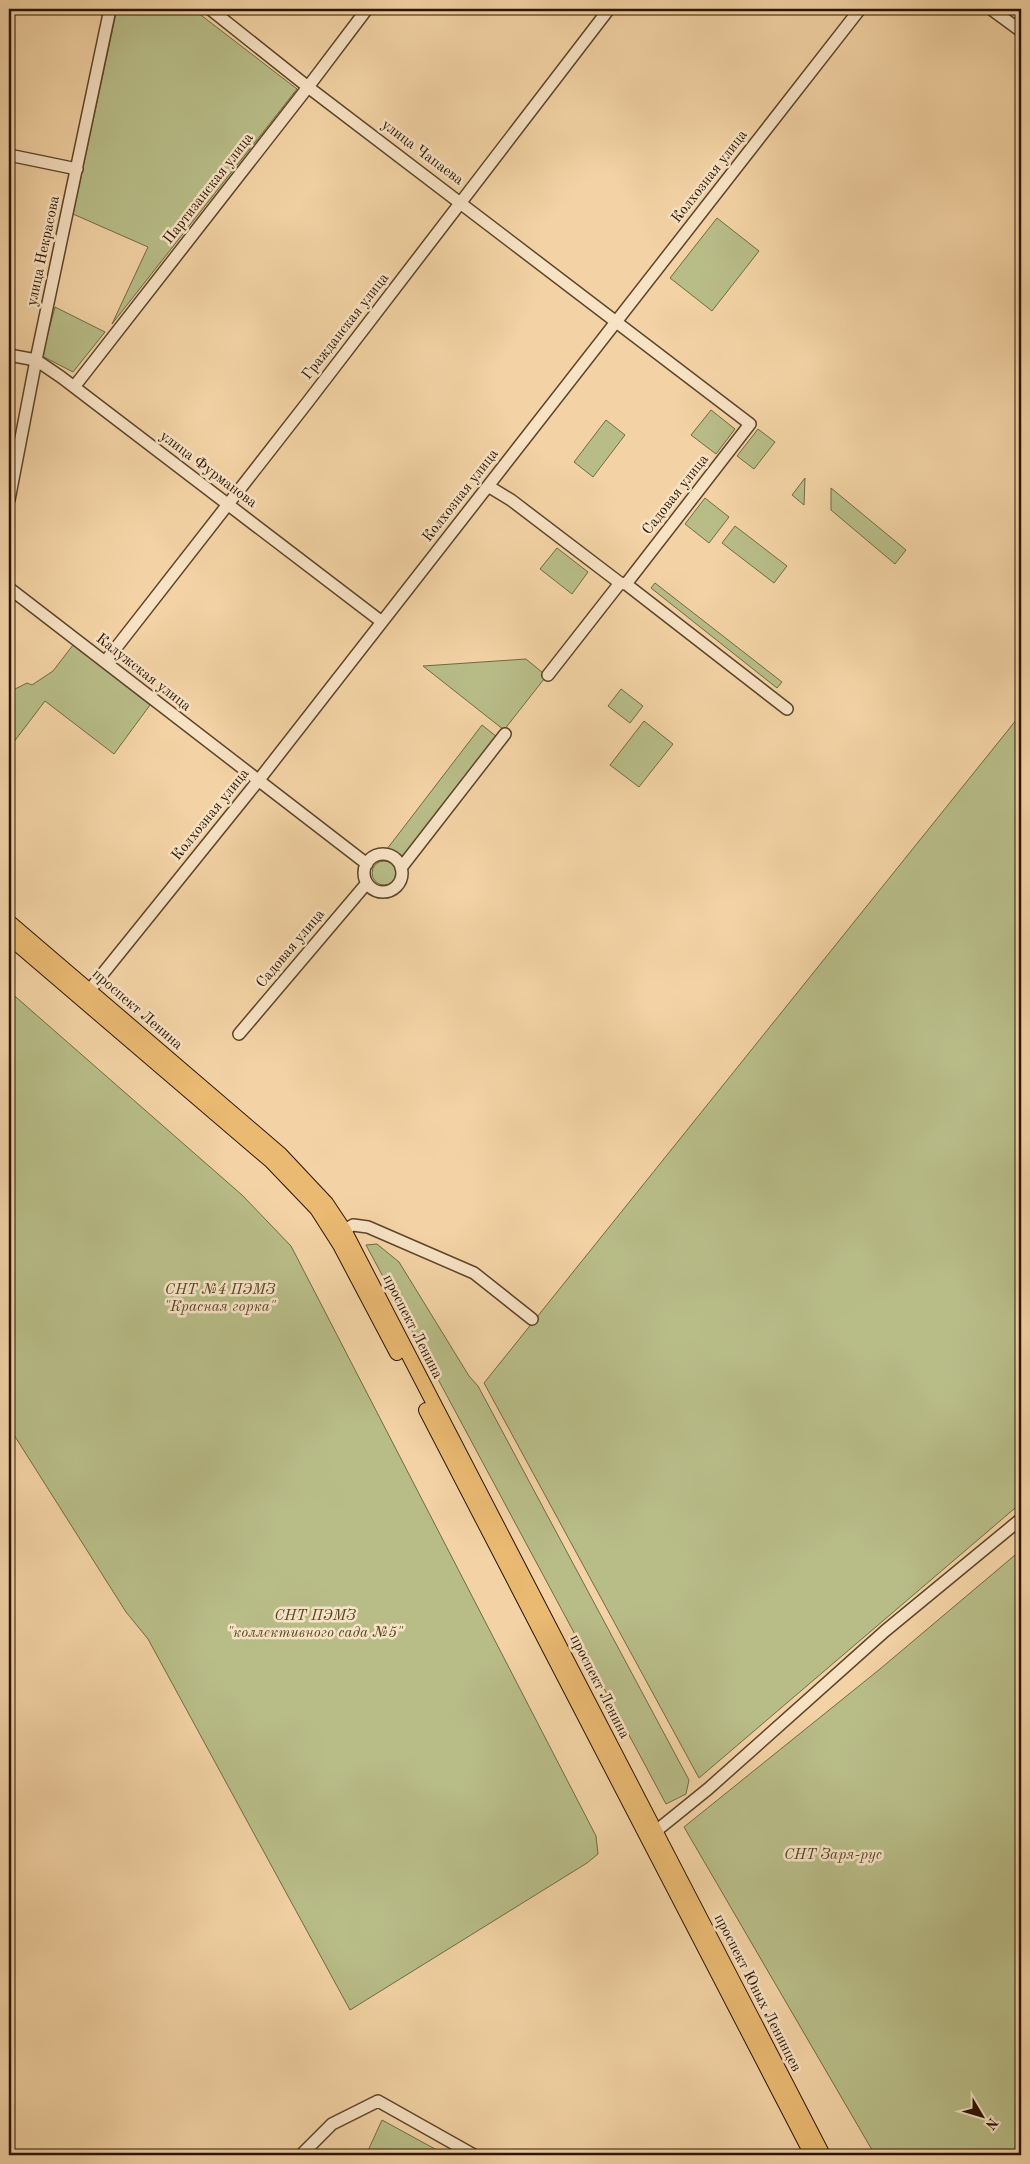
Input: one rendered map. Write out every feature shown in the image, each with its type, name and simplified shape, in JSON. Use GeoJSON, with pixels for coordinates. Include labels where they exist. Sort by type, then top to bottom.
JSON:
{"type":"FeatureCollection","features":[{"type":"Feature","properties":{"kind":"main road","name":"проспект Ленина"},"geometry":{"type":"LineString","coordinates":[[9,922],[271,1161],[316,1209],[340,1245],[657,1846]]}},
{"type":"Feature","properties":{"kind":"main road","name":"проспект Ленина"},"geometry":{"type":"LineString","coordinates":[[9,937],[86,994],[280,1154],[326,1203],[344,1230],[656,1831],[657,1846]]}},
{"type":"Feature","properties":{"kind":"main road","name":"проспект Юных Ленинцев"},"geometry":{"type":"LineString","coordinates":[[657,1846],[812,2155]]}},
{"type":"Feature","properties":{"kind":"main road","name":"проспект Юных Ленинцев"},"geometry":{"type":"LineString","coordinates":[[657,1846],[823,2155]]}},
{"type":"Feature","properties":{"kind":"street","name":"улица Некрасова"},"geometry":{"type":"LineString","coordinates":[[9,500],[36,360],[110,9]]}},
{"type":"Feature","properties":{"kind":"street","name":"улица Чапаева"},"geometry":{"type":"LineString","coordinates":[[210,9],[308,87],[462,202],[609,318],[616,321],[750,424]]}},
{"type":"Feature","properties":{"kind":"street","name":"Партизанская улица"},"geometry":{"type":"LineString","coordinates":[[74,387],[367,9]]}},
{"type":"Feature","properties":{"kind":"street","name":"Колхозная улица"},"geometry":{"type":"LineString","coordinates":[[86,994],[258,781],[860,9]]}},
{"type":"Feature","properties":{"kind":"street"},"geometry":{"type":"LineString","coordinates":[[991,9],[1021,30]]}},
{"type":"Feature","properties":{"kind":"street","name":"Гражданская улица"},"geometry":{"type":"LineString","coordinates":[[105,662],[462,202],[606,10]]}},
{"type":"Feature","properties":{"kind":"street"},"geometry":{"type":"LineString","coordinates":[[9,155],[77,169]]}},
{"type":"Feature","properties":{"kind":"street","name":"улица Фурманова"},"geometry":{"type":"LineString","coordinates":[[9,355],[36,360],[74,387],[382,622]]}},
{"type":"Feature","properties":{"kind":"street","name":"Садовая улица"},"geometry":{"type":"LineString","coordinates":[[548,676],[750,424]]}},
{"type":"Feature","properties":{"kind":"street"},"geometry":{"type":"LineString","coordinates":[[488,486],[511,500],[623,583],[787,708]]}},
{"type":"Feature","properties":{"kind":"street","name":"Калужская улица"},"geometry":{"type":"LineString","coordinates":[[9,588],[367,864]]}},
{"type":"Feature","properties":{"kind":"street"},"geometry":{"type":"LineString","coordinates":[[401,868],[505,734]]}},
{"type":"Feature","properties":{"kind":"street"},"geometry":{"type":"LineString","coordinates":[[382,855],[394,858],[401,868],[401,880],[398,885],[388,892],[376,891],[366,883],[364,870],[370,859],[382,855]]}},
{"type":"Feature","properties":{"kind":"street","name":"Садовая улица"},"geometry":{"type":"LineString","coordinates":[[239,1034],[366,883]]}},
{"type":"Feature","properties":{"kind":"street"},"geometry":{"type":"LineString","coordinates":[[344,1230],[353,1225],[368,1227],[474,1273],[532,1319]]}},
{"type":"Feature","properties":{"kind":"street"},"geometry":{"type":"LineString","coordinates":[[656,1831],[708,1789],[885,1631],[1021,1519]]}},
{"type":"Feature","properties":{"kind":"street"},"geometry":{"type":"LineString","coordinates":[[301,2155],[332,2124],[378,2101],[474,2155]]}},
{"type":"Feature","properties":{"kind":"green space"},"geometry":{"type":"Polygon","coordinates":[[[117,9],[193,9],[297,89],[112,324],[148,247],[73,214],[117,9]]]}},
{"type":"Feature","properties":{"kind":"green space"},"geometry":{"type":"Polygon","coordinates":[[[717,218],[759,251],[712,311],[670,278],[717,218]]]}},
{"type":"Feature","properties":{"kind":"green space"},"geometry":{"type":"Polygon","coordinates":[[[55,307],[105,332],[73,372],[42,356],[55,307]]]}},
{"type":"Feature","properties":{"kind":"green space"},"geometry":{"type":"Polygon","coordinates":[[[711,410],[735,429],[716,454],[691,435],[711,410]]]}},
{"type":"Feature","properties":{"kind":"green space"},"geometry":{"type":"Polygon","coordinates":[[[606,420],[625,435],[593,477],[574,462],[606,420]]]}},
{"type":"Feature","properties":{"kind":"green space"},"geometry":{"type":"Polygon","coordinates":[[[758,429],[775,442],[754,469],[737,456],[758,429]]]}},
{"type":"Feature","properties":{"kind":"green space"},"geometry":{"type":"Polygon","coordinates":[[[805,478],[804,505],[792,495],[805,478]]]}},
{"type":"Feature","properties":{"kind":"green space"},"geometry":{"type":"Polygon","coordinates":[[[831,488],[906,550],[895,564],[831,510],[831,488]]]}},
{"type":"Feature","properties":{"kind":"green space"},"geometry":{"type":"Polygon","coordinates":[[[705,498],[729,517],[709,543],[685,524],[705,498]]]}},
{"type":"Feature","properties":{"kind":"green space"},"geometry":{"type":"Polygon","coordinates":[[[735,526],[787,566],[774,583],[722,543],[735,526]]]}},
{"type":"Feature","properties":{"kind":"green space"},"geometry":{"type":"Polygon","coordinates":[[[557,548],[588,572],[572,594],[540,569],[557,548]]]}},
{"type":"Feature","properties":{"kind":"green space"},"geometry":{"type":"Polygon","coordinates":[[[655,583],[782,682],[777,688],[651,588],[655,583]]]}},
{"type":"Feature","properties":{"kind":"green space"},"geometry":{"type":"Polygon","coordinates":[[[73,645],[150,705],[114,754],[45,701],[13,743],[9,740],[9,692],[27,683],[32,685],[53,671],[73,645]]]}},
{"type":"Feature","properties":{"kind":"green space"},"geometry":{"type":"Polygon","coordinates":[[[526,659],[543,673],[541,676],[544,679],[504,730],[423,666],[526,659]]]}},
{"type":"Feature","properties":{"kind":"green space"},"geometry":{"type":"Polygon","coordinates":[[[621,689],[643,706],[630,723],[608,706],[621,689]]]}},
{"type":"Feature","properties":{"kind":"green space"},"geometry":{"type":"Polygon","coordinates":[[[1021,714],[1021,1503],[699,1778],[484,1383],[1021,714]]]}},
{"type":"Feature","properties":{"kind":"green space"},"geometry":{"type":"Polygon","coordinates":[[[644,721],[673,744],[639,787],[610,765],[644,721]]]}},
{"type":"Feature","properties":{"kind":"green space"},"geometry":{"type":"Polygon","coordinates":[[[482,725],[497,737],[402,860],[387,849],[482,725]]]}},
{"type":"Feature","properties":{"kind":"green space"},"geometry":{"type":"Polygon","coordinates":[[[384,861],[392,865],[396,873],[392,881],[384,885],[376,881],[372,873],[376,865],[384,861]]]}},
{"type":"Feature","properties":{"kind":"green space","name":"СНТ ПЭМЗ \"коллективного сада №5\""},"geometry":{"type":"Polygon","coordinates":[[[9,991],[242,1195],[291,1246],[596,1836],[598,1854],[587,1863],[350,2010],[148,1639],[126,1612],[9,1427],[9,991]]]}},
{"type":"Feature","properties":{"kind":"green space"},"geometry":{"type":"Polygon","coordinates":[[[377,1244],[399,1262],[469,1376],[478,1386],[689,1780],[686,1794],[666,1804],[366,1245],[377,1244]]]}},
{"type":"Feature","properties":{"kind":"green space","name":"СНТ Заря-рус"},"geometry":{"type":"Polygon","coordinates":[[[1021,1550],[1021,2155],[875,2155],[684,1827],[880,1669],[1021,1550]]]}},
{"type":"Feature","properties":{"kind":"green space"},"geometry":{"type":"Polygon","coordinates":[[[382,2120],[446,2155],[366,2155],[382,2120]]]}},
{"type":"Feature","properties":{"kind":"park label","name":"СНТ №4 ПЭМЗ \"Красная горка\""},"geometry":{"type":"Point","coordinates":[220,1298]}}]}
